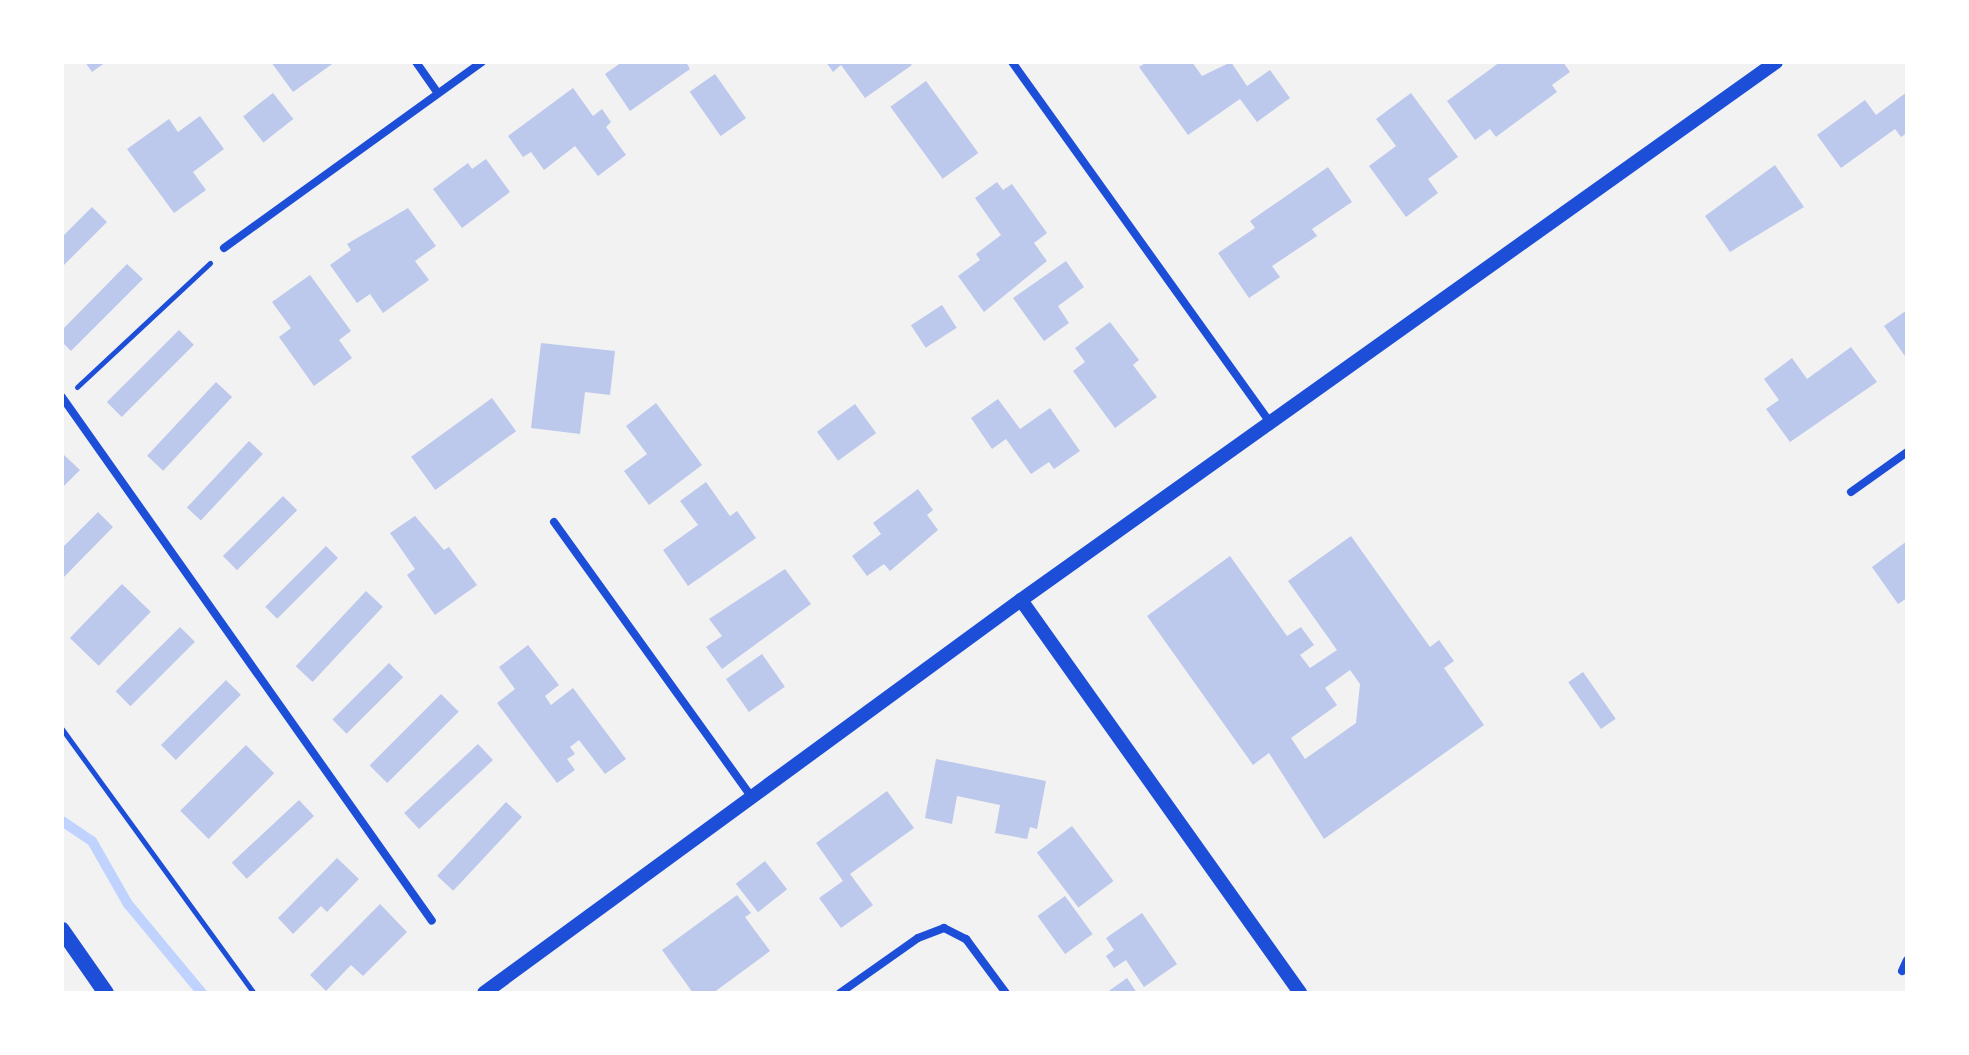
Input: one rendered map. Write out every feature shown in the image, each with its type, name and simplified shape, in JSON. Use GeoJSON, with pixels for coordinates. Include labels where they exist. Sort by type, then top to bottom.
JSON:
{"type":"FeatureCollection","features":[{"type":"Feature","properties":{"kind":"main road"},"geometry":{"type":"LineString","coordinates":[[62,930],[106,993]]}},
{"type":"Feature","properties":{"kind":"street"},"geometry":{"type":"LineString","coordinates":[[416,62],[438,93]]}},
{"type":"Feature","properties":{"kind":"street"},"geometry":{"type":"LineString","coordinates":[[224,248],[482,62]]}},
{"type":"Feature","properties":{"kind":"street"},"geometry":{"type":"LineString","coordinates":[[1012,62],[1270,422]]}},
{"type":"Feature","properties":{"kind":"street"},"geometry":{"type":"LineString","coordinates":[[484,993],[1021,600],[1776,62]]}},
{"type":"Feature","properties":{"kind":"street"},"geometry":{"type":"LineString","coordinates":[[63,398],[432,921]]}},
{"type":"Feature","properties":{"kind":"street"},"geometry":{"type":"LineString","coordinates":[[1851,492],[1907,452]]}},
{"type":"Feature","properties":{"kind":"street"},"geometry":{"type":"LineString","coordinates":[[554,522],[752,798]]}},
{"type":"Feature","properties":{"kind":"street"},"geometry":{"type":"LineString","coordinates":[[1021,600],[1300,993]]}},
{"type":"Feature","properties":{"kind":"street"},"geometry":{"type":"LineString","coordinates":[[840,993],[918,938],[944,928],[972,945],[1006,993]]}},
{"type":"Feature","properties":{"kind":"street"},"geometry":{"type":"LineString","coordinates":[[1902,971],[1907,960]]}},
{"type":"Feature","properties":{"kind":"path"},"geometry":{"type":"LineString","coordinates":[[63,398],[224,248]]}},
{"type":"Feature","properties":{"kind":"path"},"geometry":{"type":"LineString","coordinates":[[62,729],[254,993]]}},
{"type":"Feature","properties":{"kind":"building"},"geometry":{"type":"Polygon","coordinates":[[[85,62],[106,62],[92,72],[85,62]]]}},
{"type":"Feature","properties":{"kind":"building"},"geometry":{"type":"Polygon","coordinates":[[[271,62],[335,62],[293,92],[271,62]]]}},
{"type":"Feature","properties":{"kind":"building"},"geometry":{"type":"Polygon","coordinates":[[[622,62],[686,62],[690,69],[630,111],[605,74],[622,62]]]}},
{"type":"Feature","properties":{"kind":"building"},"geometry":{"type":"Polygon","coordinates":[[[826,62],[909,62],[912,65],[865,98],[841,65],[833,72],[826,62]]]}},
{"type":"Feature","properties":{"kind":"building"},"geometry":{"type":"Polygon","coordinates":[[[1147,62],[1192,62],[1202,76],[1231,62],[1247,86],[1270,70],[1290,98],[1257,122],[1240,99],[1188,135],[1139,67],[1147,62]]]}},
{"type":"Feature","properties":{"kind":"building"},"geometry":{"type":"Polygon","coordinates":[[[1500,62],[1563,62],[1570,72],[1552,85],[1557,92],[1496,137],[1490,129],[1475,140],[1447,101],[1500,62]]]}},
{"type":"Feature","properties":{"kind":"building"},"geometry":{"type":"Polygon","coordinates":[[[715,74],[746,118],[721,136],[690,92],[715,74]]]}},
{"type":"Feature","properties":{"kind":"building"},"geometry":{"type":"Polygon","coordinates":[[[926,81],[978,153],[943,179],[890,107],[926,81]]]}},
{"type":"Feature","properties":{"kind":"building"},"geometry":{"type":"Polygon","coordinates":[[[573,88],[593,116],[602,109],[611,122],[606,127],[626,155],[598,176],[575,146],[544,170],[531,152],[523,157],[508,136],[573,88]]]}},
{"type":"Feature","properties":{"kind":"building"},"geometry":{"type":"Polygon","coordinates":[[[1907,92],[1907,133],[1901,137],[1895,129],[1841,168],[1817,135],[1865,100],[1876,115],[1907,92]]]}},
{"type":"Feature","properties":{"kind":"building"},"geometry":{"type":"Polygon","coordinates":[[[273,93],[293,119],[263,142],[243,116],[273,93]]]}},
{"type":"Feature","properties":{"kind":"building"},"geometry":{"type":"Polygon","coordinates":[[[1411,93],[1458,157],[1428,179],[1438,193],[1406,217],[1369,166],[1396,146],[1376,119],[1411,93]]]}},
{"type":"Feature","properties":{"kind":"building"},"geometry":{"type":"Polygon","coordinates":[[[200,116],[224,149],[193,172],[206,190],[174,213],[127,149],[169,119],[178,132],[200,116]]]}},
{"type":"Feature","properties":{"kind":"building"},"geometry":{"type":"Polygon","coordinates":[[[486,159],[510,192],[462,228],[433,189],[468,163],[472,169],[486,159]]]}},
{"type":"Feature","properties":{"kind":"building"},"geometry":{"type":"Polygon","coordinates":[[[1775,165],[1804,207],[1730,252],[1705,216],[1775,165]]]}},
{"type":"Feature","properties":{"kind":"building"},"geometry":{"type":"Polygon","coordinates":[[[1328,167],[1352,202],[1312,229],[1317,236],[1272,266],[1280,277],[1249,298],[1218,253],[1255,228],[1250,221],[1328,167]]]}},
{"type":"Feature","properties":{"kind":"building"},"geometry":{"type":"Polygon","coordinates":[[[997,182],[1003,190],[1012,184],[1047,233],[1034,243],[1047,261],[984,312],[958,276],[980,260],[976,254],[1001,235],[975,198],[997,182]]]}},
{"type":"Feature","properties":{"kind":"building"},"geometry":{"type":"Polygon","coordinates":[[[92,207],[107,222],[62,267],[62,237],[92,207]]]}},
{"type":"Feature","properties":{"kind":"building"},"geometry":{"type":"Polygon","coordinates":[[[408,208],[436,246],[415,261],[429,280],[383,313],[370,294],[357,303],[330,265],[351,250],[347,244],[408,208]]]}},
{"type":"Feature","properties":{"kind":"building"},"geometry":{"type":"Polygon","coordinates":[[[1066,261],[1084,287],[1058,306],[1069,323],[1044,341],[1013,298],[1066,261]]]}},
{"type":"Feature","properties":{"kind":"building"},"geometry":{"type":"Polygon","coordinates":[[[127,264],[143,279],[71,351],[62,342],[62,330],[127,264]]]}},
{"type":"Feature","properties":{"kind":"building"},"geometry":{"type":"Polygon","coordinates":[[[310,275],[351,331],[339,340],[352,358],[314,386],[279,337],[291,328],[272,302],[310,275]]]}},
{"type":"Feature","properties":{"kind":"building"},"geometry":{"type":"Polygon","coordinates":[[[942,305],[957,328],[926,348],[911,325],[942,305]]]}},
{"type":"Feature","properties":{"kind":"building"},"geometry":{"type":"Polygon","coordinates":[[[1907,310],[1907,359],[1884,326],[1907,310]]]}},
{"type":"Feature","properties":{"kind":"building"},"geometry":{"type":"Polygon","coordinates":[[[1110,322],[1139,360],[1133,365],[1157,397],[1115,428],[1073,371],[1085,362],[1075,348],[1110,322]]]}},
{"type":"Feature","properties":{"kind":"building"},"geometry":{"type":"Polygon","coordinates":[[[179,330],[194,345],[122,417],[107,402],[179,330]]]}},
{"type":"Feature","properties":{"kind":"building"},"geometry":{"type":"Polygon","coordinates":[[[541,343],[615,351],[610,395],[585,392],[580,434],[531,428],[541,343]]]}},
{"type":"Feature","properties":{"kind":"building"},"geometry":{"type":"Polygon","coordinates":[[[1851,347],[1877,382],[1790,442],[1766,409],[1779,400],[1764,379],[1792,358],[1807,379],[1851,347]]]}},
{"type":"Feature","properties":{"kind":"building"},"geometry":{"type":"Polygon","coordinates":[[[216,382],[232,397],[163,471],[147,456],[216,382]]]}},
{"type":"Feature","properties":{"kind":"building"},"geometry":{"type":"Polygon","coordinates":[[[492,398],[516,431],[435,490],[411,457],[492,398]]]}},
{"type":"Feature","properties":{"kind":"building"},"geometry":{"type":"Polygon","coordinates":[[[998,399],[1020,429],[1050,408],[1080,451],[1054,469],[1049,462],[1031,474],[1006,439],[992,449],[971,418],[998,399]]]}},
{"type":"Feature","properties":{"kind":"building"},"geometry":{"type":"Polygon","coordinates":[[[656,403],[702,465],[649,505],[624,471],[647,454],[626,426],[656,403]]]}},
{"type":"Feature","properties":{"kind":"building"},"geometry":{"type":"Polygon","coordinates":[[[855,404],[876,433],[838,461],[817,432],[855,404]]]}},
{"type":"Feature","properties":{"kind":"building"},"geometry":{"type":"Polygon","coordinates":[[[249,441],[263,454],[201,521],[187,508],[249,441]]]}},
{"type":"Feature","properties":{"kind":"building"},"geometry":{"type":"Polygon","coordinates":[[[64,455],[80,470],[62,488],[62,457],[64,455]]]}},
{"type":"Feature","properties":{"kind":"building"},"geometry":{"type":"Polygon","coordinates":[[[706,482],[730,516],[737,511],[756,538],[688,586],[663,550],[698,525],[680,501],[706,482]]]}},
{"type":"Feature","properties":{"kind":"building"},"geometry":{"type":"Polygon","coordinates":[[[918,489],[933,510],[927,515],[938,530],[890,571],[884,564],[867,576],[852,556],[881,534],[873,523],[918,489]]]}},
{"type":"Feature","properties":{"kind":"building"},"geometry":{"type":"Polygon","coordinates":[[[283,496],[297,510],[237,570],[223,556],[283,496]]]}},
{"type":"Feature","properties":{"kind":"building"},"geometry":{"type":"Polygon","coordinates":[[[98,512],[113,527],[62,579],[62,548],[98,512]]]}},
{"type":"Feature","properties":{"kind":"building"},"geometry":{"type":"Polygon","coordinates":[[[415,516],[444,550],[449,547],[477,585],[435,615],[407,575],[415,569],[390,533],[415,516]]]}},
{"type":"Feature","properties":{"kind":"building"},"geometry":{"type":"Polygon","coordinates":[[[1351,536],[1430,647],[1439,640],[1454,661],[1444,668],[1484,725],[1324,839],[1269,753],[1253,765],[1147,616],[1230,556],[1287,636],[1301,627],[1314,645],[1300,655],[1310,668],[1337,650],[1288,581],[1351,536]],[[1350,670],[1325,688],[1337,705],[1291,738],[1305,759],[1356,723],[1360,684],[1350,670]]]}},
{"type":"Feature","properties":{"kind":"building"},"geometry":{"type":"Polygon","coordinates":[[[1907,541],[1907,598],[1898,604],[1872,567],[1907,541]]]}},
{"type":"Feature","properties":{"kind":"building"},"geometry":{"type":"Polygon","coordinates":[[[326,546],[338,558],[277,619],[265,607],[326,546]]]}},
{"type":"Feature","properties":{"kind":"building"},"geometry":{"type":"Polygon","coordinates":[[[785,569],[811,604],[722,669],[706,647],[722,636],[709,619],[785,569]]]}},
{"type":"Feature","properties":{"kind":"building"},"geometry":{"type":"Polygon","coordinates":[[[122,584],[151,612],[99,666],[70,638],[122,584]]]}},
{"type":"Feature","properties":{"kind":"building"},"geometry":{"type":"Polygon","coordinates":[[[366,591],[383,607],[313,682],[296,666],[366,591]]]}},
{"type":"Feature","properties":{"kind":"building"},"geometry":{"type":"Polygon","coordinates":[[[180,627],[195,642],[131,706],[116,691],[180,627]]]}},
{"type":"Feature","properties":{"kind":"building"},"geometry":{"type":"Polygon","coordinates":[[[528,645],[559,685],[545,696],[551,705],[573,688],[626,759],[605,774],[579,740],[570,747],[575,754],[567,759],[575,770],[557,783],[497,703],[515,689],[499,667],[528,645]]]}},
{"type":"Feature","properties":{"kind":"building"},"geometry":{"type":"Polygon","coordinates":[[[762,654],[785,687],[749,712],[726,679],[762,654]]]}},
{"type":"Feature","properties":{"kind":"building"},"geometry":{"type":"Polygon","coordinates":[[[389,663],[403,677],[347,734],[332,720],[389,663]]]}},
{"type":"Feature","properties":{"kind":"building"},"geometry":{"type":"Polygon","coordinates":[[[1583,672],[1616,719],[1601,729],[1568,682],[1583,672]]]}},
{"type":"Feature","properties":{"kind":"building"},"geometry":{"type":"Polygon","coordinates":[[[226,680],[241,695],[176,760],[161,745],[226,680]]]}},
{"type":"Feature","properties":{"kind":"building"},"geometry":{"type":"Polygon","coordinates":[[[441,694],[459,712],[387,783],[370,765],[441,694]]]}},
{"type":"Feature","properties":{"kind":"building"},"geometry":{"type":"Polygon","coordinates":[[[478,744],[493,760],[419,829],[404,813],[478,744]]]}},
{"type":"Feature","properties":{"kind":"building"},"geometry":{"type":"Polygon","coordinates":[[[246,745],[274,773],[209,839],[180,811],[246,745]]]}},
{"type":"Feature","properties":{"kind":"building"},"geometry":{"type":"Polygon","coordinates":[[[936,759],[1046,781],[1037,829],[1030,827],[1027,839],[995,833],[1000,805],[957,796],[952,824],[925,818],[936,759]]]}},
{"type":"Feature","properties":{"kind":"building"},"geometry":{"type":"Polygon","coordinates":[[[887,791],[914,828],[850,874],[873,905],[841,928],[819,898],[843,881],[816,843],[887,791]]]}},
{"type":"Feature","properties":{"kind":"building"},"geometry":{"type":"Polygon","coordinates":[[[299,800],[314,816],[247,879],[232,863],[299,800]]]}},
{"type":"Feature","properties":{"kind":"building"},"geometry":{"type":"Polygon","coordinates":[[[506,802],[522,817],[453,891],[437,876],[506,802]]]}},
{"type":"Feature","properties":{"kind":"building"},"geometry":{"type":"Polygon","coordinates":[[[1072,826],[1114,881],[1078,908],[1037,852],[1072,826]]]}},
{"type":"Feature","properties":{"kind":"building"},"geometry":{"type":"Polygon","coordinates":[[[337,858],[359,879],[327,912],[321,906],[293,934],[278,918],[337,858]]]}},
{"type":"Feature","properties":{"kind":"building"},"geometry":{"type":"Polygon","coordinates":[[[765,861],[787,889],[758,912],[736,884],[765,861]]]}},
{"type":"Feature","properties":{"kind":"building"},"geometry":{"type":"Polygon","coordinates":[[[737,895],[751,913],[745,917],[770,951],[713,993],[693,993],[662,950],[737,895]]]}},
{"type":"Feature","properties":{"kind":"building"},"geometry":{"type":"Polygon","coordinates":[[[1065,896],[1093,934],[1065,954],[1037,916],[1065,896]]]}},
{"type":"Feature","properties":{"kind":"building"},"geometry":{"type":"Polygon","coordinates":[[[380,904],[407,932],[363,976],[351,965],[326,991],[310,975],[380,904]]]}},
{"type":"Feature","properties":{"kind":"building"},"geometry":{"type":"Polygon","coordinates":[[[1142,913],[1177,964],[1144,987],[1126,960],[1114,968],[1106,956],[1114,950],[1106,938],[1142,913]]]}},
{"type":"Feature","properties":{"kind":"building"},"geometry":{"type":"Polygon","coordinates":[[[1127,978],[1137,993],[1106,993],[1127,978]]]}},
{"type":"Feature","properties":{"kind":"waterway"},"geometry":{"type":"LineString","coordinates":[[62,821],[92,841],[128,904],[202,993]]}}]}
